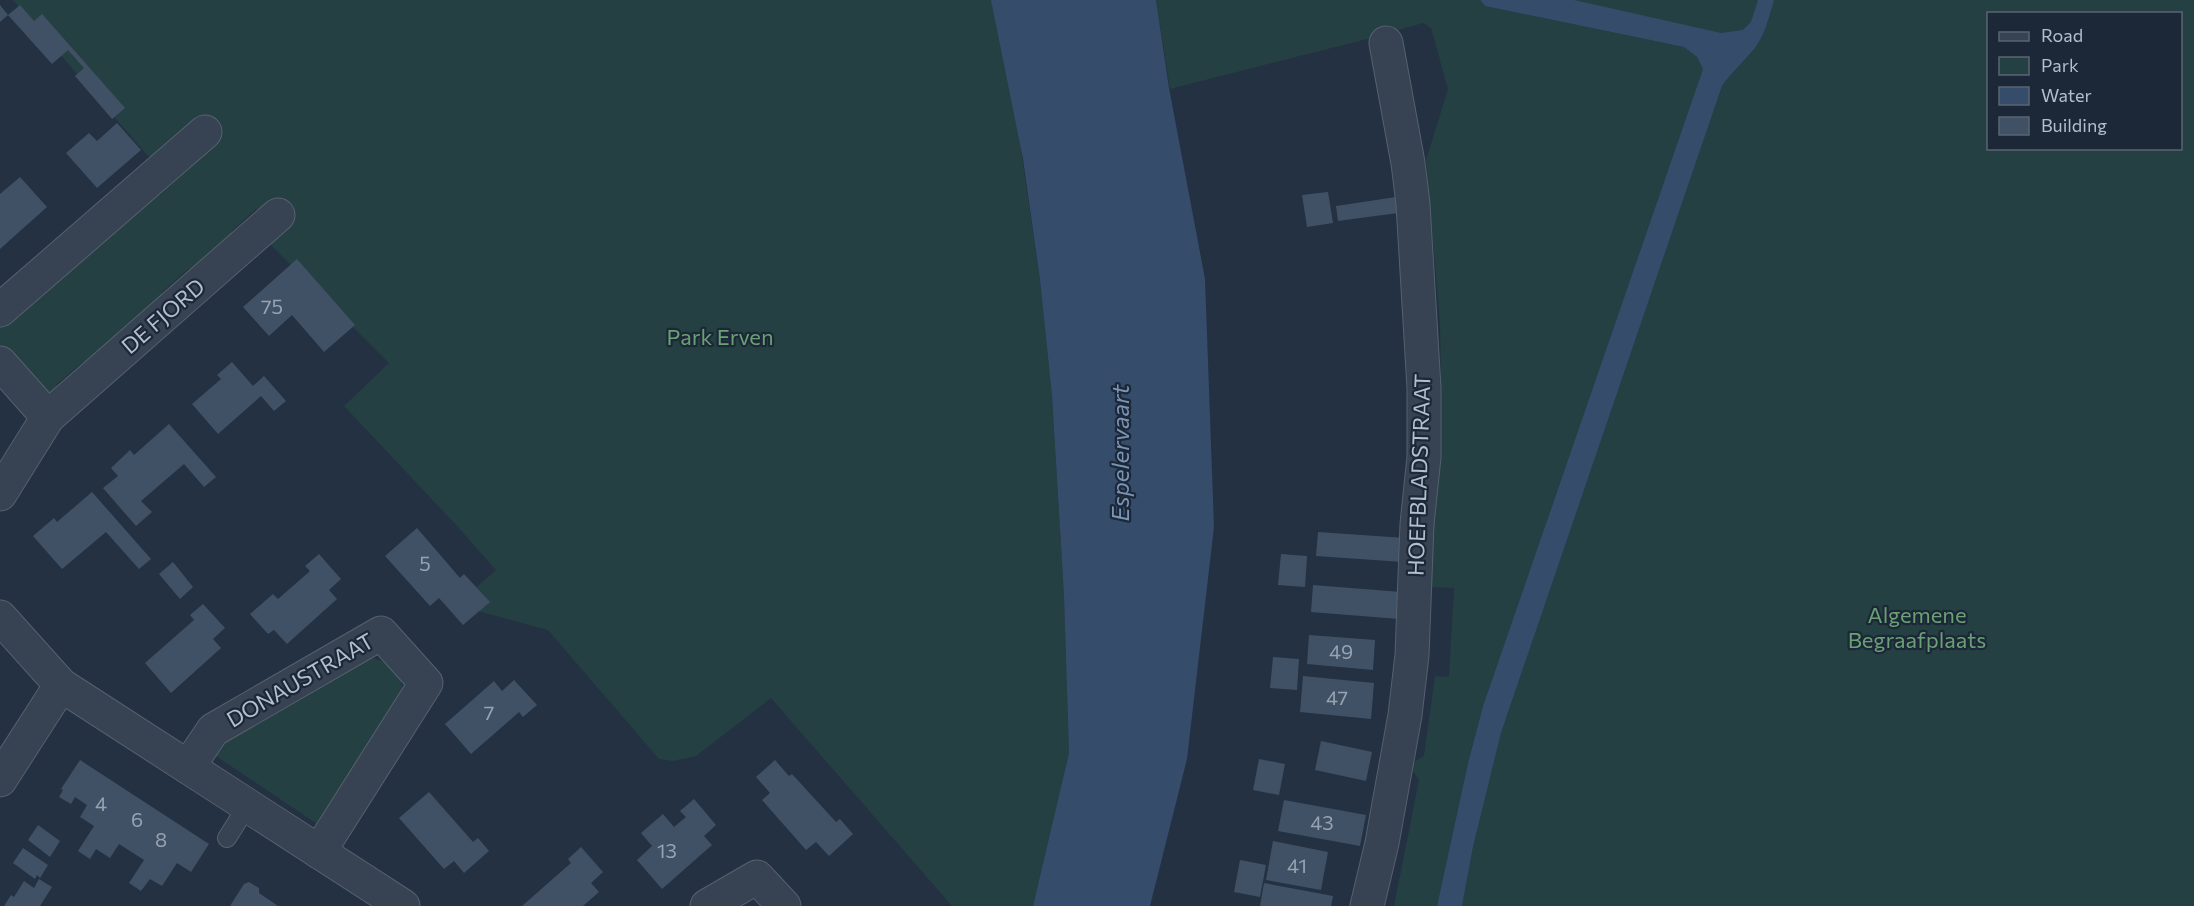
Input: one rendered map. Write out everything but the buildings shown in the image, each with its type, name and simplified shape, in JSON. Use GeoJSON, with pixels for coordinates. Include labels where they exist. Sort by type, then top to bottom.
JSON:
{"type":"FeatureCollection","features":[{"type":"Feature","properties":{"kind":"street","name":"HOEFBLADSTRAAT"},"geometry":{"type":"LineString","coordinates":[[1367,906],[1380,854],[1412,656],[1417,524],[1424,457],[1424,388],[1413,204],[1386,43]]}},
{"type":"Feature","properties":{"kind":"street"},"geometry":{"type":"LineString","coordinates":[[0,310],[205,132]]}},
{"type":"Feature","properties":{"kind":"street","name":"DE FJORD"},"geometry":{"type":"LineString","coordinates":[[0,494],[48,417],[278,215]]}},
{"type":"Feature","properties":{"kind":"street"},"geometry":{"type":"LineString","coordinates":[[0,363],[48,417]]}},
{"type":"Feature","properties":{"kind":"street"},"geometry":{"type":"LineString","coordinates":[[0,616],[61,685],[403,906]]}},
{"type":"Feature","properties":{"kind":"street","name":"DONAUSTRAAT"},"geometry":{"type":"LineString","coordinates":[[188,767],[213,729],[381,633],[426,683],[319,852]]}},
{"type":"Feature","properties":{"kind":"street"},"geometry":{"type":"LineString","coordinates":[[0,780],[61,685]]}},
{"type":"Feature","properties":{"kind":"street"},"geometry":{"type":"LineString","coordinates":[[707,906],[757,877],[784,906]]}},
{"type":"Feature","properties":{"kind":"lane"},"geometry":{"type":"LineString","coordinates":[[227,838],[247,806]]}},
{"type":"Feature","properties":{"kind":"green space","name":"Park Erven"},"geometry":{"type":"Polygon","coordinates":[[[13,0],[999,0],[1040,280],[1052,396],[1064,596],[1069,753],[1033,906],[952,906],[771,698],[696,756],[673,761],[659,759],[548,630],[474,610],[464,598],[496,570],[344,406],[389,363],[264,238],[267,211],[256,209],[232,231],[228,248],[209,265],[188,269],[162,292],[159,310],[102,358],[83,362],[57,384],[55,393],[38,394],[0,351],[0,320],[142,196],[160,195],[182,175],[182,164],[155,164],[13,0]]]}},
{"type":"Feature","properties":{"kind":"green space"},"geometry":{"type":"Polygon","coordinates":[[[1156,0],[1480,0],[1485,6],[1684,47],[1697,57],[1703,69],[1483,706],[1468,763],[1437,906],[1394,906],[1419,780],[1410,764],[1424,756],[1435,676],[1449,677],[1454,588],[1429,587],[1440,439],[1441,385],[1440,322],[1426,160],[1448,89],[1431,28],[1423,23],[1170,89],[1156,0]]]}},
{"type":"Feature","properties":{"kind":"green space","name":"Algemene Begraafplaats"},"geometry":{"type":"Polygon","coordinates":[[[1517,0],[2194,0],[2194,906],[1462,906],[1473,847],[1501,733],[1722,86],[1744,58],[1517,0]]]}},
{"type":"Feature","properties":{"kind":"green space"},"geometry":{"type":"Polygon","coordinates":[[[365,657],[391,666],[399,677],[403,691],[320,826],[216,756],[217,745],[365,657]]]}},
{"type":"Feature","properties":{"kind":"water","name":"Espelervaart"},"geometry":{"type":"Polygon","coordinates":[[[991,0],[1156,0],[1169,88],[1205,279],[1214,527],[1187,759],[1150,906],[1033,906],[1069,753],[1064,596],[1052,396],[1040,280],[1023,159],[991,0]]]}},
{"type":"Feature","properties":{"kind":"water"},"geometry":{"type":"Polygon","coordinates":[[[1480,0],[1574,0],[1721,33],[1743,30],[1751,22],[1758,0],[1774,0],[1758,44],[1722,86],[1501,733],[1473,847],[1462,906],[1437,906],[1468,763],[1483,706],[1703,69],[1697,57],[1684,47],[1485,6],[1480,0]]]}}]}
